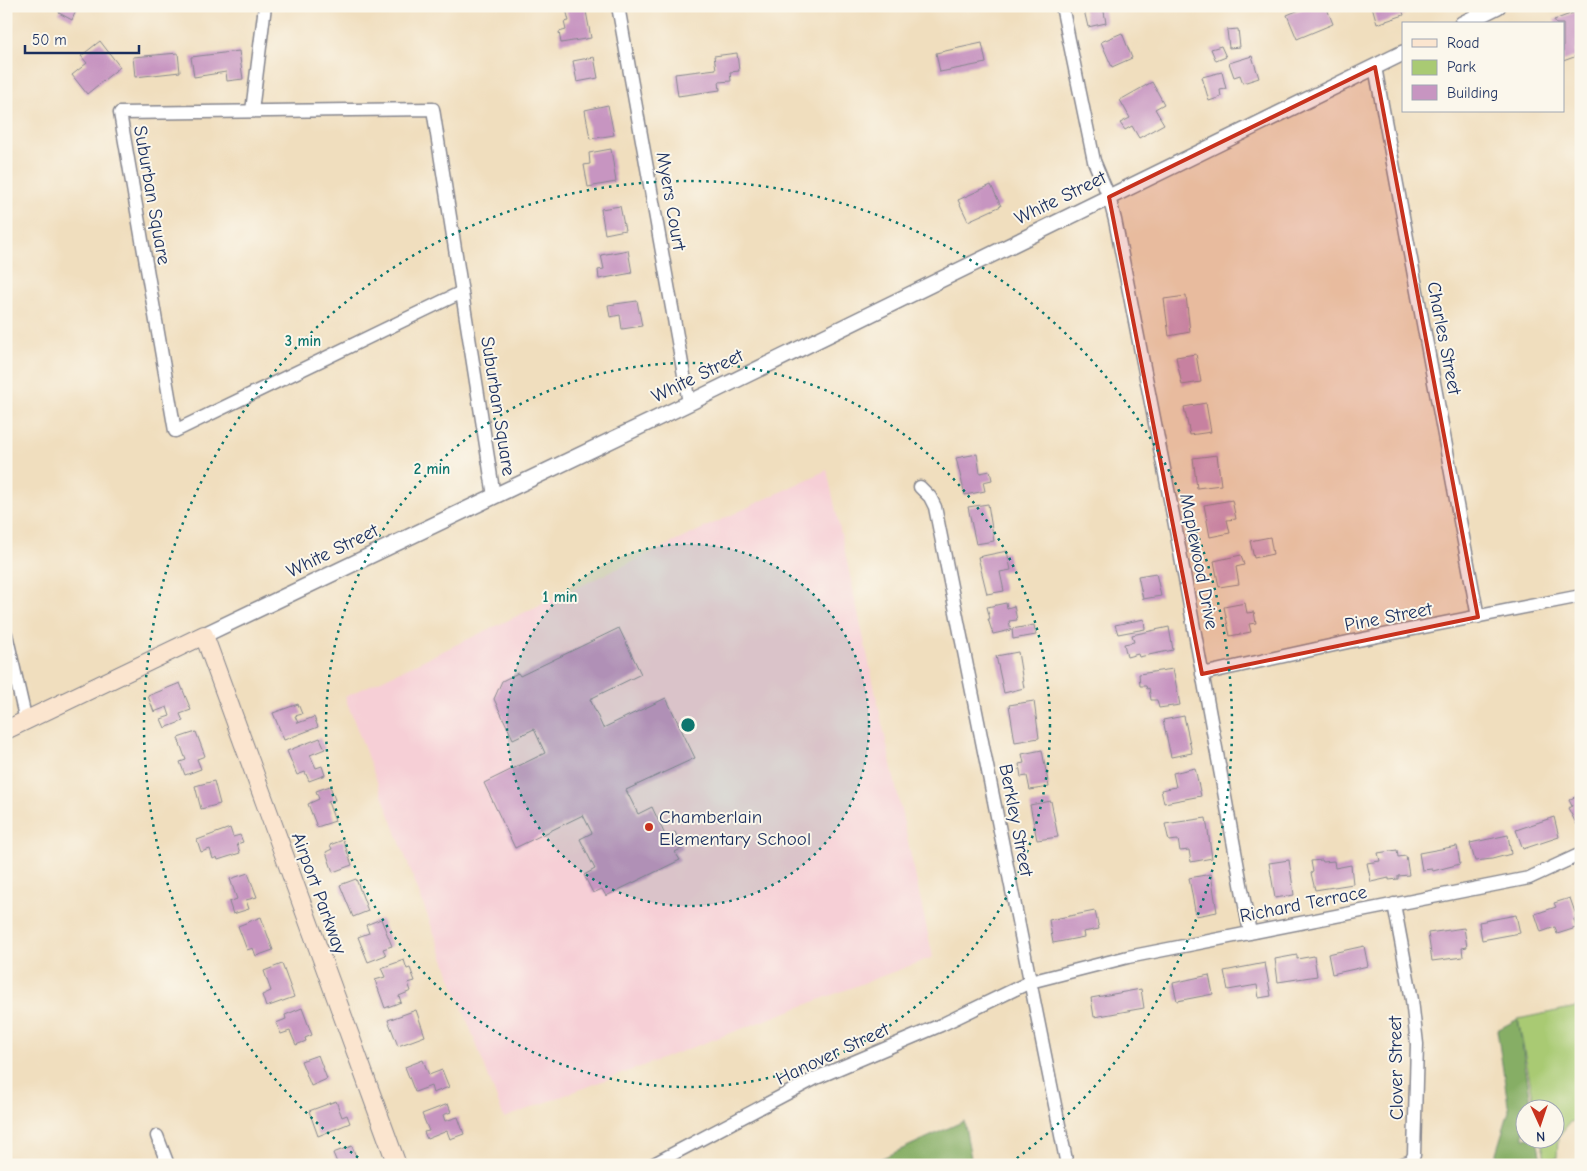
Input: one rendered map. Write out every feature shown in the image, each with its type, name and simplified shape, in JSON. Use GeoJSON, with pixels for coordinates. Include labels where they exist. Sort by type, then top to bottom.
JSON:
{"type":"FeatureCollection","features":[{"type":"Feature","properties":{"kind":"main road","name":"White Street"},"geometry":{"type":"LineString","coordinates":[[6,730],[204,635]]}},
{"type":"Feature","properties":{"kind":"main road","name":"Airport Parkway"},"geometry":{"type":"LineString","coordinates":[[204,635],[397,1165]]}},
{"type":"Feature","properties":{"kind":"street"},"geometry":{"type":"LineString","coordinates":[[252,111],[265,6]]}},
{"type":"Feature","properties":{"kind":"street","name":"Myers Court"},"geometry":{"type":"LineString","coordinates":[[618,6],[688,403]]}},
{"type":"Feature","properties":{"kind":"street","name":"Maplewood Drive"},"geometry":{"type":"LineString","coordinates":[[1062,6],[1094,161],[1109,197],[1133,312],[1250,933]]}},
{"type":"Feature","properties":{"kind":"street"},"geometry":{"type":"LineString","coordinates":[[1466,22],[1498,6]]}},
{"type":"Feature","properties":{"kind":"street","name":"White Street"},"geometry":{"type":"LineString","coordinates":[[204,635],[688,403],[1402,54]]}},
{"type":"Feature","properties":{"kind":"street","name":"Charles Street"},"geometry":{"type":"LineString","coordinates":[[1375,67],[1478,617]]}},
{"type":"Feature","properties":{"kind":"street","name":"Suburban Square"},"geometry":{"type":"LineString","coordinates":[[462,292],[175,431],[120,113],[433,109],[462,292],[494,496]]}},
{"type":"Feature","properties":{"kind":"street","name":"Berkley Street"},"geometry":{"type":"LineString","coordinates":[[920,487],[930,497],[935,507],[1067,1165]]}},
{"type":"Feature","properties":{"kind":"street","name":"Pine Street"},"geometry":{"type":"LineString","coordinates":[[1202,674],[1581,596]]}},
{"type":"Feature","properties":{"kind":"street"},"geometry":{"type":"LineString","coordinates":[[6,634],[26,720]]}},
{"type":"Feature","properties":{"kind":"street","name":"Richard Terrace"},"geometry":{"type":"LineString","coordinates":[[1030,982],[1128,957],[1529,878],[1581,854]]}},
{"type":"Feature","properties":{"kind":"street","name":"Clover Street"},"geometry":{"type":"LineString","coordinates":[[1394,904],[1412,1000],[1417,1044],[1414,1155],[1412,1160],[1400,1165]]}},
{"type":"Feature","properties":{"kind":"street","name":"Hanover Street"},"geometry":{"type":"LineString","coordinates":[[652,1165],[816,1078],[941,1025],[1030,982]]}},
{"type":"Feature","properties":{"kind":"street"},"geometry":{"type":"LineString","coordinates":[[157,1136],[168,1165]]}},
{"type":"Feature","properties":{"kind":"highlighted area"},"geometry":{"type":"Polygon","coordinates":[[[1375,67],[1478,617],[1202,674],[1109,197],[1375,67]]]}},
{"type":"Feature","properties":{"kind":"shaded area","name":"Chamberlain Elementary School"},"geometry":{"type":"Polygon","coordinates":[[[827,470],[933,957],[504,1118],[345,697],[827,470]]]}},
{"type":"Feature","properties":{"kind":"green space"},"geometry":{"type":"Polygon","coordinates":[[[1581,1006],[1581,1119],[1570,1122],[1564,1130],[1564,1098],[1533,1098],[1518,1019],[1581,1006]]]}},
{"type":"Feature","properties":{"kind":"green space"},"geometry":{"type":"Polygon","coordinates":[[[1518,1019],[1530,1098],[1514,1098],[1514,1148],[1539,1148],[1542,1165],[1497,1165],[1496,1153],[1509,1111],[1497,1030],[1518,1019]]]}},
{"type":"Feature","properties":{"kind":"green space"},"geometry":{"type":"Polygon","coordinates":[[[964,1121],[971,1158],[953,1165],[867,1165],[964,1121]]]}},
{"type":"Feature","properties":{"kind":"green space"},"geometry":{"type":"Polygon","coordinates":[[[1543,1148],[1557,1148],[1557,1158],[1545,1159],[1543,1148]]]}},
{"type":"Feature","properties":{"kind":"building"},"geometry":{"type":"Polygon","coordinates":[[[57,6],[78,6],[72,20],[59,13],[61,8],[57,6]]]}},
{"type":"Feature","properties":{"kind":"building"},"geometry":{"type":"Polygon","coordinates":[[[585,6],[591,38],[561,43],[559,32],[566,30],[564,22],[569,21],[566,9],[585,6]]]}},
{"type":"Feature","properties":{"kind":"building"},"geometry":{"type":"Polygon","coordinates":[[[1083,6],[1103,6],[1106,23],[1088,27],[1083,6]]]}},
{"type":"Feature","properties":{"kind":"building"},"geometry":{"type":"Polygon","coordinates":[[[1309,6],[1326,6],[1333,24],[1297,39],[1287,15],[1309,6]]]}},
{"type":"Feature","properties":{"kind":"building"},"geometry":{"type":"Polygon","coordinates":[[[1372,6],[1401,6],[1404,15],[1377,24],[1372,6]]]}},
{"type":"Feature","properties":{"kind":"building"},"geometry":{"type":"Polygon","coordinates":[[[1581,10],[1581,48],[1575,51],[1577,56],[1564,61],[1564,22],[1555,22],[1554,20],[1581,10]]]}},
{"type":"Feature","properties":{"kind":"building"},"geometry":{"type":"Polygon","coordinates":[[[1238,29],[1240,47],[1229,48],[1227,30],[1238,29]]]}},
{"type":"Feature","properties":{"kind":"building"},"geometry":{"type":"Polygon","coordinates":[[[1122,33],[1132,58],[1112,67],[1101,42],[1122,33]]]}},
{"type":"Feature","properties":{"kind":"building"},"geometry":{"type":"Polygon","coordinates":[[[100,41],[120,67],[87,94],[72,75],[87,63],[81,56],[100,41]]]}},
{"type":"Feature","properties":{"kind":"building"},"geometry":{"type":"Polygon","coordinates":[[[982,43],[986,63],[940,72],[936,53],[982,43]]]}},
{"type":"Feature","properties":{"kind":"building"},"geometry":{"type":"Polygon","coordinates":[[[1221,46],[1226,57],[1216,61],[1211,49],[1221,46]]]}},
{"type":"Feature","properties":{"kind":"building"},"geometry":{"type":"Polygon","coordinates":[[[239,51],[243,79],[227,81],[226,72],[194,77],[191,57],[239,51]]]}},
{"type":"Feature","properties":{"kind":"building"},"geometry":{"type":"Polygon","coordinates":[[[178,53],[180,72],[135,77],[133,57],[178,53]]]}},
{"type":"Feature","properties":{"kind":"building"},"geometry":{"type":"Polygon","coordinates":[[[737,53],[739,71],[730,72],[731,81],[719,82],[720,90],[678,96],[675,74],[716,69],[714,56],[737,53]]]}},
{"type":"Feature","properties":{"kind":"building"},"geometry":{"type":"Polygon","coordinates":[[[1252,56],[1259,78],[1243,83],[1240,75],[1234,77],[1229,63],[1252,56]]]}},
{"type":"Feature","properties":{"kind":"building"},"geometry":{"type":"Polygon","coordinates":[[[594,57],[598,78],[577,82],[573,61],[594,57]]]}},
{"type":"Feature","properties":{"kind":"building"},"geometry":{"type":"Polygon","coordinates":[[[1222,72],[1226,89],[1220,90],[1221,97],[1209,101],[1202,77],[1222,72]]]}},
{"type":"Feature","properties":{"kind":"building"},"geometry":{"type":"Polygon","coordinates":[[[1152,82],[1164,104],[1155,109],[1164,124],[1139,138],[1132,126],[1125,130],[1120,123],[1130,118],[1120,100],[1152,82]]]}},
{"type":"Feature","properties":{"kind":"building"},"geometry":{"type":"Polygon","coordinates":[[[608,105],[614,135],[590,139],[585,110],[608,105]]]}},
{"type":"Feature","properties":{"kind":"building"},"geometry":{"type":"Polygon","coordinates":[[[611,149],[616,182],[588,187],[584,165],[590,164],[589,153],[611,149]]]}},
{"type":"Feature","properties":{"kind":"building"},"geometry":{"type":"Polygon","coordinates":[[[991,185],[1001,206],[968,221],[958,200],[991,185]]]}},
{"type":"Feature","properties":{"kind":"building"},"geometry":{"type":"Polygon","coordinates":[[[620,206],[625,230],[605,234],[601,209],[620,206]]]}},
{"type":"Feature","properties":{"kind":"building"},"geometry":{"type":"Polygon","coordinates":[[[628,250],[632,273],[599,279],[598,270],[604,269],[601,255],[628,250]]]}},
{"type":"Feature","properties":{"kind":"building"},"geometry":{"type":"Polygon","coordinates":[[[1186,296],[1190,332],[1169,336],[1164,299],[1186,296]]]}},
{"type":"Feature","properties":{"kind":"building"},"geometry":{"type":"Polygon","coordinates":[[[637,301],[642,326],[622,329],[620,315],[610,317],[608,305],[637,301]]]}},
{"type":"Feature","properties":{"kind":"building"},"geometry":{"type":"Polygon","coordinates":[[[1196,354],[1201,382],[1182,385],[1176,357],[1196,354]]]}},
{"type":"Feature","properties":{"kind":"building"},"geometry":{"type":"Polygon","coordinates":[[[1206,403],[1211,432],[1190,435],[1184,407],[1206,403]]]}},
{"type":"Feature","properties":{"kind":"building"},"geometry":{"type":"Polygon","coordinates":[[[977,454],[980,473],[990,471],[992,480],[983,482],[985,491],[965,495],[956,458],[977,454]]]}},
{"type":"Feature","properties":{"kind":"building"},"geometry":{"type":"Polygon","coordinates":[[[1217,455],[1221,485],[1197,488],[1193,458],[1217,455]]]}},
{"type":"Feature","properties":{"kind":"building"},"geometry":{"type":"Polygon","coordinates":[[[1232,500],[1236,519],[1227,520],[1230,533],[1210,537],[1204,505],[1232,500]]]}},
{"type":"Feature","properties":{"kind":"building"},"geometry":{"type":"Polygon","coordinates":[[[988,504],[994,541],[976,544],[968,507],[988,504]]]}},
{"type":"Feature","properties":{"kind":"building"},"geometry":{"type":"Polygon","coordinates":[[[1270,537],[1273,554],[1254,558],[1250,541],[1270,537]]]}},
{"type":"Feature","properties":{"kind":"building"},"geometry":{"type":"Polygon","coordinates":[[[1007,551],[1011,570],[1000,572],[1004,591],[987,594],[978,557],[1007,551]]]}},
{"type":"Feature","properties":{"kind":"building"},"geometry":{"type":"Polygon","coordinates":[[[1241,555],[1244,565],[1236,567],[1239,584],[1219,587],[1214,561],[1241,555]]]}},
{"type":"Feature","properties":{"kind":"building"},"geometry":{"type":"Polygon","coordinates":[[[1156,573],[1161,596],[1143,599],[1138,576],[1156,573]]]}},
{"type":"Feature","properties":{"kind":"building"},"geometry":{"type":"Polygon","coordinates":[[[1006,603],[1007,608],[1014,606],[1017,620],[1009,621],[1011,630],[993,634],[988,619],[990,619],[987,607],[1006,603]]]}},
{"type":"Feature","properties":{"kind":"building"},"geometry":{"type":"Polygon","coordinates":[[[1245,603],[1247,613],[1254,612],[1256,623],[1249,624],[1251,632],[1230,636],[1224,607],[1245,603]]]}},
{"type":"Feature","properties":{"kind":"building"},"geometry":{"type":"Polygon","coordinates":[[[1144,619],[1145,629],[1118,634],[1115,625],[1144,619]]]}},
{"type":"Feature","properties":{"kind":"building"},"geometry":{"type":"Polygon","coordinates":[[[1034,625],[1036,635],[1013,639],[1012,629],[1034,625]]]}},
{"type":"Feature","properties":{"kind":"building"},"geometry":{"type":"Polygon","coordinates":[[[1169,627],[1173,650],[1139,657],[1138,654],[1127,657],[1124,644],[1134,642],[1132,635],[1169,627]]]}},
{"type":"Feature","properties":{"kind":"building","name":"Chamberlain Elementary School"},"geometry":{"type":"Polygon","coordinates":[[[619,628],[641,674],[590,699],[603,728],[666,698],[695,758],[626,790],[638,814],[652,807],[666,837],[675,832],[683,848],[675,852],[680,860],[606,896],[602,889],[593,893],[584,875],[595,869],[580,839],[592,833],[583,815],[515,848],[484,783],[545,753],[534,729],[513,739],[494,699],[502,681],[518,673],[520,676],[619,628]]]}},
{"type":"Feature","properties":{"kind":"building"},"geometry":{"type":"Polygon","coordinates":[[[1018,652],[1024,688],[1004,693],[996,656],[1018,652]]]}},
{"type":"Feature","properties":{"kind":"building"},"geometry":{"type":"Polygon","coordinates":[[[1173,669],[1180,705],[1159,708],[1157,700],[1151,700],[1149,688],[1140,686],[1139,674],[1173,669]]]}},
{"type":"Feature","properties":{"kind":"building"},"geometry":{"type":"Polygon","coordinates":[[[180,683],[191,710],[180,714],[183,721],[165,728],[161,719],[170,716],[167,707],[154,712],[148,696],[180,683]]]}},
{"type":"Feature","properties":{"kind":"building"},"geometry":{"type":"Polygon","coordinates":[[[1034,701],[1039,738],[1015,742],[1009,705],[1034,701]]]}},
{"type":"Feature","properties":{"kind":"building"},"geometry":{"type":"Polygon","coordinates":[[[298,704],[302,714],[295,716],[298,723],[314,717],[318,727],[284,740],[273,713],[298,704]]]}},
{"type":"Feature","properties":{"kind":"building"},"geometry":{"type":"Polygon","coordinates":[[[1184,716],[1192,753],[1171,757],[1163,720],[1184,716]]]}},
{"type":"Feature","properties":{"kind":"building"},"geometry":{"type":"Polygon","coordinates":[[[196,732],[205,756],[197,759],[201,769],[185,775],[180,762],[186,760],[178,738],[196,732]]]}},
{"type":"Feature","properties":{"kind":"building"},"geometry":{"type":"Polygon","coordinates":[[[320,738],[325,749],[310,755],[316,768],[322,766],[325,775],[309,781],[305,772],[297,775],[287,751],[320,738]]]}},
{"type":"Feature","properties":{"kind":"building"},"geometry":{"type":"Polygon","coordinates":[[[1042,750],[1049,787],[1030,790],[1027,776],[1021,777],[1019,764],[1024,763],[1022,754],[1042,750]]]}},
{"type":"Feature","properties":{"kind":"building"},"geometry":{"type":"Polygon","coordinates":[[[1195,768],[1201,796],[1164,803],[1161,790],[1176,787],[1173,773],[1195,768]]]}},
{"type":"Feature","properties":{"kind":"building"},"geometry":{"type":"Polygon","coordinates":[[[214,781],[220,804],[201,809],[195,786],[214,781]]]}},
{"type":"Feature","properties":{"kind":"building"},"geometry":{"type":"Polygon","coordinates":[[[330,786],[335,800],[328,802],[335,821],[317,827],[308,804],[319,799],[316,791],[330,786]]]}},
{"type":"Feature","properties":{"kind":"building"},"geometry":{"type":"Polygon","coordinates":[[[1580,794],[1581,823],[1577,825],[1568,808],[1572,806],[1569,800],[1580,794]]]}},
{"type":"Feature","properties":{"kind":"building"},"geometry":{"type":"Polygon","coordinates":[[[1051,801],[1058,837],[1037,840],[1030,805],[1051,801]]]}},
{"type":"Feature","properties":{"kind":"building"},"geometry":{"type":"Polygon","coordinates":[[[1554,817],[1559,837],[1523,849],[1516,830],[1554,817]]]}},
{"type":"Feature","properties":{"kind":"building"},"geometry":{"type":"Polygon","coordinates":[[[1206,818],[1212,858],[1191,862],[1189,850],[1180,851],[1178,840],[1169,841],[1165,824],[1206,818]]]}},
{"type":"Feature","properties":{"kind":"building"},"geometry":{"type":"Polygon","coordinates":[[[230,828],[233,837],[240,835],[243,842],[237,844],[240,853],[218,860],[217,857],[213,859],[210,849],[201,852],[197,840],[230,828]]]}},
{"type":"Feature","properties":{"kind":"building"},"geometry":{"type":"Polygon","coordinates":[[[1508,835],[1511,854],[1475,861],[1470,843],[1508,835]]]}},
{"type":"Feature","properties":{"kind":"building"},"geometry":{"type":"Polygon","coordinates":[[[343,840],[352,865],[333,872],[326,852],[332,849],[330,845],[343,840]]]}},
{"type":"Feature","properties":{"kind":"building"},"geometry":{"type":"Polygon","coordinates":[[[1457,846],[1460,864],[1433,871],[1432,869],[1422,870],[1419,853],[1457,846]]]}},
{"type":"Feature","properties":{"kind":"building"},"geometry":{"type":"Polygon","coordinates":[[[1397,850],[1398,857],[1406,856],[1409,875],[1398,876],[1398,879],[1389,880],[1389,878],[1371,882],[1367,863],[1380,861],[1378,853],[1397,850]]]}},
{"type":"Feature","properties":{"kind":"building"},"geometry":{"type":"Polygon","coordinates":[[[1289,860],[1294,895],[1275,898],[1269,863],[1289,860]]]}},
{"type":"Feature","properties":{"kind":"building"},"geometry":{"type":"Polygon","coordinates":[[[1322,860],[1323,862],[1334,861],[1335,868],[1351,865],[1353,884],[1315,890],[1311,873],[1313,872],[1311,861],[1322,860]]]}},
{"type":"Feature","properties":{"kind":"building"},"geometry":{"type":"Polygon","coordinates":[[[248,873],[257,897],[246,900],[249,909],[233,914],[229,902],[237,899],[230,879],[248,873]]]}},
{"type":"Feature","properties":{"kind":"building"},"geometry":{"type":"Polygon","coordinates":[[[1211,874],[1217,912],[1196,916],[1189,878],[1211,874]]]}},
{"type":"Feature","properties":{"kind":"building"},"geometry":{"type":"Polygon","coordinates":[[[356,879],[368,911],[353,917],[340,885],[356,879]]]}},
{"type":"Feature","properties":{"kind":"building"},"geometry":{"type":"Polygon","coordinates":[[[1570,898],[1577,918],[1574,919],[1576,928],[1557,934],[1555,927],[1541,932],[1535,914],[1556,907],[1554,903],[1570,898]]]}},
{"type":"Feature","properties":{"kind":"building"},"geometry":{"type":"Polygon","coordinates":[[[1095,911],[1099,929],[1083,932],[1084,937],[1053,943],[1049,920],[1095,911]]]}},
{"type":"Feature","properties":{"kind":"building"},"geometry":{"type":"Polygon","coordinates":[[[1516,915],[1520,933],[1482,940],[1479,922],[1516,915]]]}},
{"type":"Feature","properties":{"kind":"building"},"geometry":{"type":"Polygon","coordinates":[[[261,917],[273,950],[256,956],[253,948],[247,950],[238,926],[261,917]]]}},
{"type":"Feature","properties":{"kind":"building"},"geometry":{"type":"Polygon","coordinates":[[[381,919],[392,946],[383,949],[386,955],[368,962],[358,937],[369,933],[366,925],[381,919]]]}},
{"type":"Feature","properties":{"kind":"building"},"geometry":{"type":"Polygon","coordinates":[[[1464,928],[1467,947],[1462,948],[1463,957],[1432,961],[1428,933],[1464,928]]]}},
{"type":"Feature","properties":{"kind":"building"},"geometry":{"type":"Polygon","coordinates":[[[1364,946],[1368,966],[1332,974],[1328,954],[1364,946]]]}},
{"type":"Feature","properties":{"kind":"building"},"geometry":{"type":"Polygon","coordinates":[[[1297,955],[1297,959],[1314,956],[1317,976],[1278,982],[1275,959],[1297,955]]]}},
{"type":"Feature","properties":{"kind":"building"},"geometry":{"type":"Polygon","coordinates":[[[404,960],[407,969],[410,968],[415,981],[408,983],[411,991],[399,996],[401,1002],[385,1008],[375,980],[385,977],[381,968],[404,960]]]}},
{"type":"Feature","properties":{"kind":"building"},"geometry":{"type":"Polygon","coordinates":[[[1265,963],[1271,996],[1259,998],[1257,985],[1228,990],[1224,971],[1265,963]]]}},
{"type":"Feature","properties":{"kind":"building"},"geometry":{"type":"Polygon","coordinates":[[[282,964],[294,997],[266,1007],[262,995],[271,991],[264,971],[282,964]]]}},
{"type":"Feature","properties":{"kind":"building"},"geometry":{"type":"Polygon","coordinates":[[[1209,975],[1213,994],[1177,1001],[1173,983],[1209,975]]]}},
{"type":"Feature","properties":{"kind":"building"},"geometry":{"type":"Polygon","coordinates":[[[1141,989],[1144,1008],[1094,1017],[1091,998],[1141,989]]]}},
{"type":"Feature","properties":{"kind":"building"},"geometry":{"type":"Polygon","coordinates":[[[302,1008],[312,1035],[305,1038],[306,1041],[296,1045],[290,1031],[281,1034],[276,1023],[286,1019],[285,1015],[302,1008]]]}},
{"type":"Feature","properties":{"kind":"building"},"geometry":{"type":"Polygon","coordinates":[[[416,1010],[425,1036],[398,1046],[388,1020],[416,1010]]]}},
{"type":"Feature","properties":{"kind":"building"},"geometry":{"type":"Polygon","coordinates":[[[318,1055],[327,1079],[311,1086],[301,1061],[318,1055]]]}},
{"type":"Feature","properties":{"kind":"building"},"geometry":{"type":"Polygon","coordinates":[[[423,1060],[429,1075],[442,1070],[449,1087],[433,1093],[431,1086],[415,1092],[405,1067],[423,1060]]]}},
{"type":"Feature","properties":{"kind":"building"},"geometry":{"type":"Polygon","coordinates":[[[336,1101],[342,1117],[347,1115],[350,1123],[318,1136],[309,1111],[336,1101]]]}},
{"type":"Feature","properties":{"kind":"building"},"geometry":{"type":"Polygon","coordinates":[[[448,1104],[451,1112],[443,1115],[445,1121],[458,1117],[464,1134],[450,1139],[447,1131],[427,1139],[424,1132],[429,1131],[422,1114],[448,1104]]]}},
{"type":"Feature","properties":{"kind":"building"},"geometry":{"type":"Polygon","coordinates":[[[352,1146],[359,1165],[338,1165],[333,1153],[352,1146]]]}},
{"type":"Feature","properties":{"kind":"place","name":"Chamberlain Elementary School"},"geometry":{"type":"Point","coordinates":[649,827]}}]}
